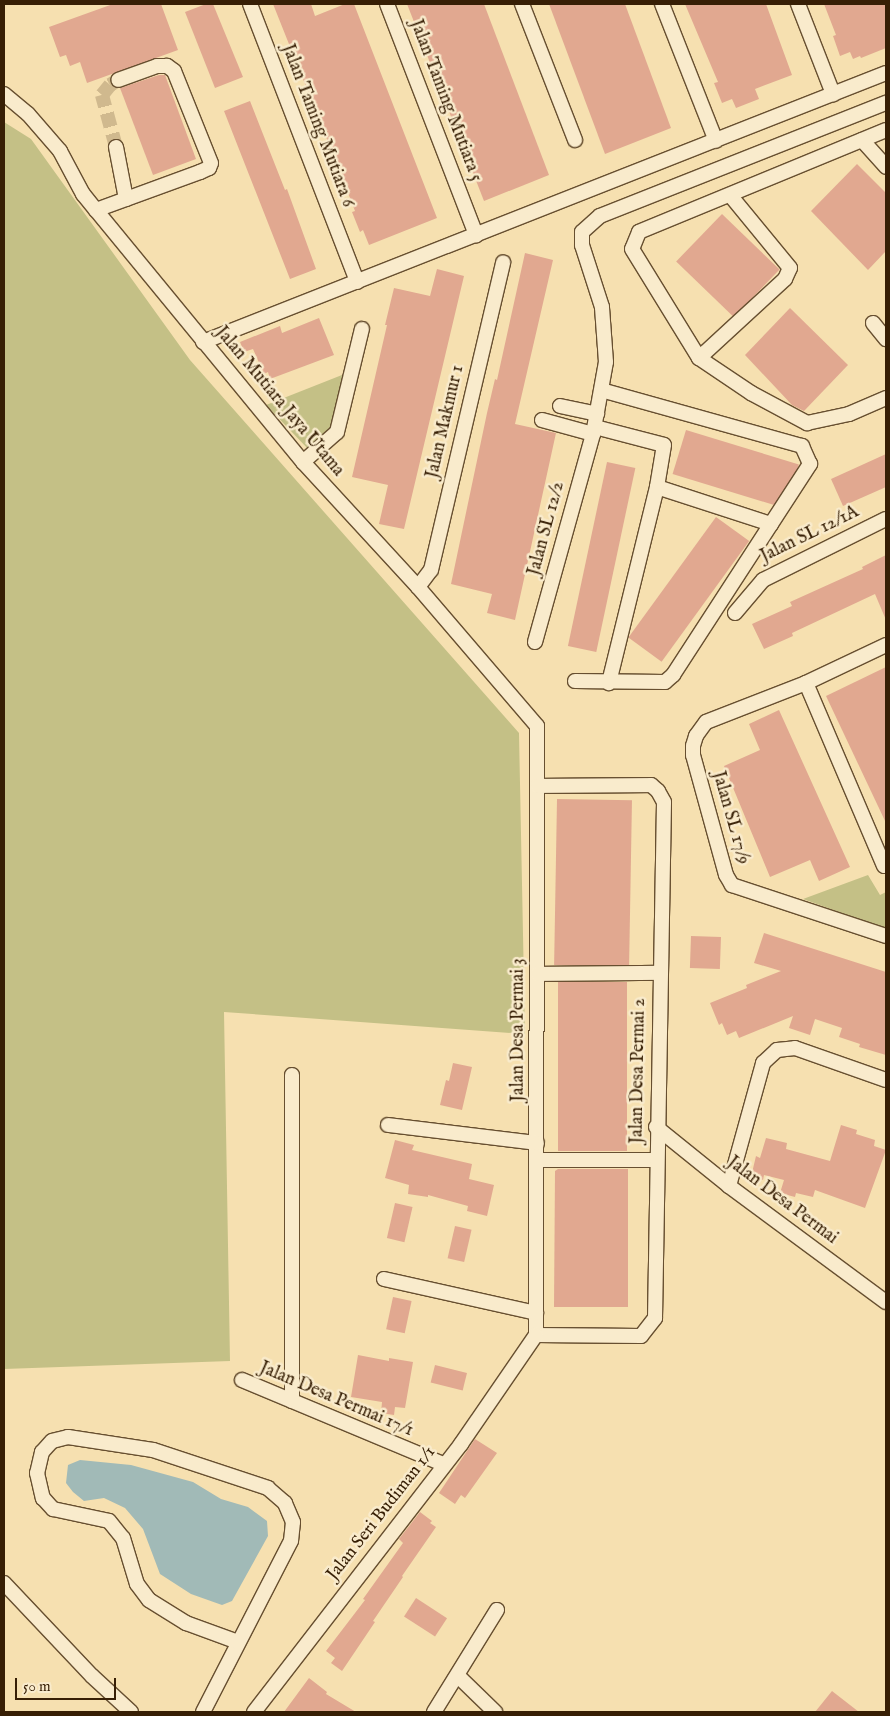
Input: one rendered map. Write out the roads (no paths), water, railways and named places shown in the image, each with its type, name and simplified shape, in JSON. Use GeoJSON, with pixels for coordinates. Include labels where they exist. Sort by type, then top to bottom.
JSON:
{"type":"FeatureCollection","features":[{"type":"Feature","properties":{"kind":"street","name":"Jalan Taming Mutiara 6"},"geometry":{"type":"LineString","coordinates":[[250,4],[357,282]]}},
{"type":"Feature","properties":{"kind":"street","name":"Jalan Taming Mutiara 5"},"geometry":{"type":"LineString","coordinates":[[387,4],[476,235]]}},
{"type":"Feature","properties":{"kind":"street"},"geometry":{"type":"LineString","coordinates":[[522,4],[575,140]]}},
{"type":"Feature","properties":{"kind":"street"},"geometry":{"type":"LineString","coordinates":[[662,4],[716,141]]}},
{"type":"Feature","properties":{"kind":"street"},"geometry":{"type":"LineString","coordinates":[[798,4],[834,94]]}},
{"type":"Feature","properties":{"kind":"street"},"geometry":{"type":"LineString","coordinates":[[96,210],[200,172],[209,168],[211,163],[174,71],[167,66],[157,66],[118,80]]}},
{"type":"Feature","properties":{"kind":"street"},"geometry":{"type":"LineString","coordinates":[[203,342],[886,74]]}},
{"type":"Feature","properties":{"kind":"street","name":"Jalan Mutiara Jaya Utama"},"geometry":{"type":"LineString","coordinates":[[4,94],[28,114],[60,151],[83,194],[303,462],[418,587],[537,726]]}},
{"type":"Feature","properties":{"kind":"street","name":"Jalan SL 12/2"},"geometry":{"type":"LineString","coordinates":[[536,642],[595,425],[606,362],[602,307],[582,245],[582,232],[600,216],[886,103]]}},
{"type":"Feature","properties":{"kind":"street"},"geometry":{"type":"LineString","coordinates":[[886,130],[639,232],[632,249],[698,358],[751,393],[807,423],[849,414],[886,398]]}},
{"type":"Feature","properties":{"kind":"street"},"geometry":{"type":"LineString","coordinates":[[862,140],[886,167]]}},
{"type":"Feature","properties":{"kind":"street"},"geometry":{"type":"LineString","coordinates":[[116,147],[126,200]]}},
{"type":"Feature","properties":{"kind":"street"},"geometry":{"type":"LineString","coordinates":[[698,358],[785,279],[790,268],[730,195]]}},
{"type":"Feature","properties":{"kind":"street","name":"Jalan Makmur 1"},"geometry":{"type":"LineString","coordinates":[[418,587],[431,570],[503,262]]}},
{"type":"Feature","properties":{"kind":"street"},"geometry":{"type":"LineString","coordinates":[[873,323],[886,339]]}},
{"type":"Feature","properties":{"kind":"street"},"geometry":{"type":"LineString","coordinates":[[303,462],[337,432],[362,329]]}},
{"type":"Feature","properties":{"kind":"street"},"geometry":{"type":"LineString","coordinates":[[575,681],[665,682],[673,675],[810,464],[802,446],[602,390]]}},
{"type":"Feature","properties":{"kind":"street"},"geometry":{"type":"LineString","coordinates":[[560,406],[595,425]]}},
{"type":"Feature","properties":{"kind":"street"},"geometry":{"type":"LineString","coordinates":[[542,420],[595,425],[664,445],[657,487],[609,682]]}},
{"type":"Feature","properties":{"kind":"street"},"geometry":{"type":"LineString","coordinates":[[657,487],[771,524]]}},
{"type":"Feature","properties":{"kind":"street","name":"Jalan SL 12/1A"},"geometry":{"type":"LineString","coordinates":[[735,612],[763,580],[886,519]]}},
{"type":"Feature","properties":{"kind":"street"},"geometry":{"type":"LineString","coordinates":[[884,866],[806,683],[886,645]]}},
{"type":"Feature","properties":{"kind":"street","name":"Jalan SL 17/9"},"geometry":{"type":"LineString","coordinates":[[806,683],[706,722],[695,737],[693,755],[726,875],[732,885],[886,936]]}},
{"type":"Feature","properties":{"kind":"street","name":"Jalan Desa Permai 3"},"geometry":{"type":"LineString","coordinates":[[536,1335],[537,726]]}},
{"type":"Feature","properties":{"kind":"street","name":"Jalan Desa Permai 2"},"geometry":{"type":"LineString","coordinates":[[536,1335],[641,1336],[655,1318],[656,1127],[664,802],[658,791],[651,785],[538,786]]}},
{"type":"Feature","properties":{"kind":"street"},"geometry":{"type":"LineString","coordinates":[[538,974],[660,973]]}},
{"type":"Feature","properties":{"kind":"street"},"geometry":{"type":"LineString","coordinates":[[729,1186],[763,1064],[777,1050],[796,1048],[886,1080]]}},
{"type":"Feature","properties":{"kind":"street"},"geometry":{"type":"LineString","coordinates":[[292,1075],[292,1401]]}},
{"type":"Feature","properties":{"kind":"street"},"geometry":{"type":"LineString","coordinates":[[388,1125],[537,1142]]}},
{"type":"Feature","properties":{"kind":"street","name":"Jalan Desa Permai"},"geometry":{"type":"LineString","coordinates":[[656,1127],[729,1186],[886,1302]]}},
{"type":"Feature","properties":{"kind":"street"},"geometry":{"type":"LineString","coordinates":[[537,1160],[656,1160]]}},
{"type":"Feature","properties":{"kind":"street"},"geometry":{"type":"LineString","coordinates":[[384,1279],[536,1313]]}},
{"type":"Feature","properties":{"kind":"street","name":"Jalan Seri Budiman 1/1"},"geometry":{"type":"LineString","coordinates":[[254,1712],[443,1464],[461,1444],[536,1335]]}},
{"type":"Feature","properties":{"kind":"street","name":"Jalan Desa Permai 17/1"},"geometry":{"type":"LineString","coordinates":[[242,1380],[443,1464]]}},
{"type":"Feature","properties":{"kind":"street"},"geometry":{"type":"LineString","coordinates":[[203,1712],[291,1541],[293,1522],[285,1503],[268,1488],[154,1450],[68,1437],[52,1441],[42,1452],[37,1473],[43,1498],[53,1509],[109,1521],[123,1538],[137,1584],[148,1600],[186,1623],[238,1642]]}},
{"type":"Feature","properties":{"kind":"street"},"geometry":{"type":"LineString","coordinates":[[4,1583],[92,1676],[131,1712]]}},
{"type":"Feature","properties":{"kind":"street"},"geometry":{"type":"LineString","coordinates":[[434,1712],[458,1676],[497,1610]]}},
{"type":"Feature","properties":{"kind":"street"},"geometry":{"type":"LineString","coordinates":[[458,1676],[495,1712]]}},
{"type":"Feature","properties":{"kind":"water"},"geometry":{"type":"Polygon","coordinates":[[[80,1460],[131,1465],[193,1482],[221,1499],[248,1507],[267,1521],[268,1536],[232,1601],[222,1605],[191,1594],[160,1574],[143,1529],[125,1508],[104,1498],[84,1501],[66,1483],[68,1465],[80,1460]]]}},
{"type":"Feature","properties":{"kind":"tunnel"},"geometry":{"type":"LineString","coordinates":[[116,147],[102,95],[110,85],[118,80]]}}]}
